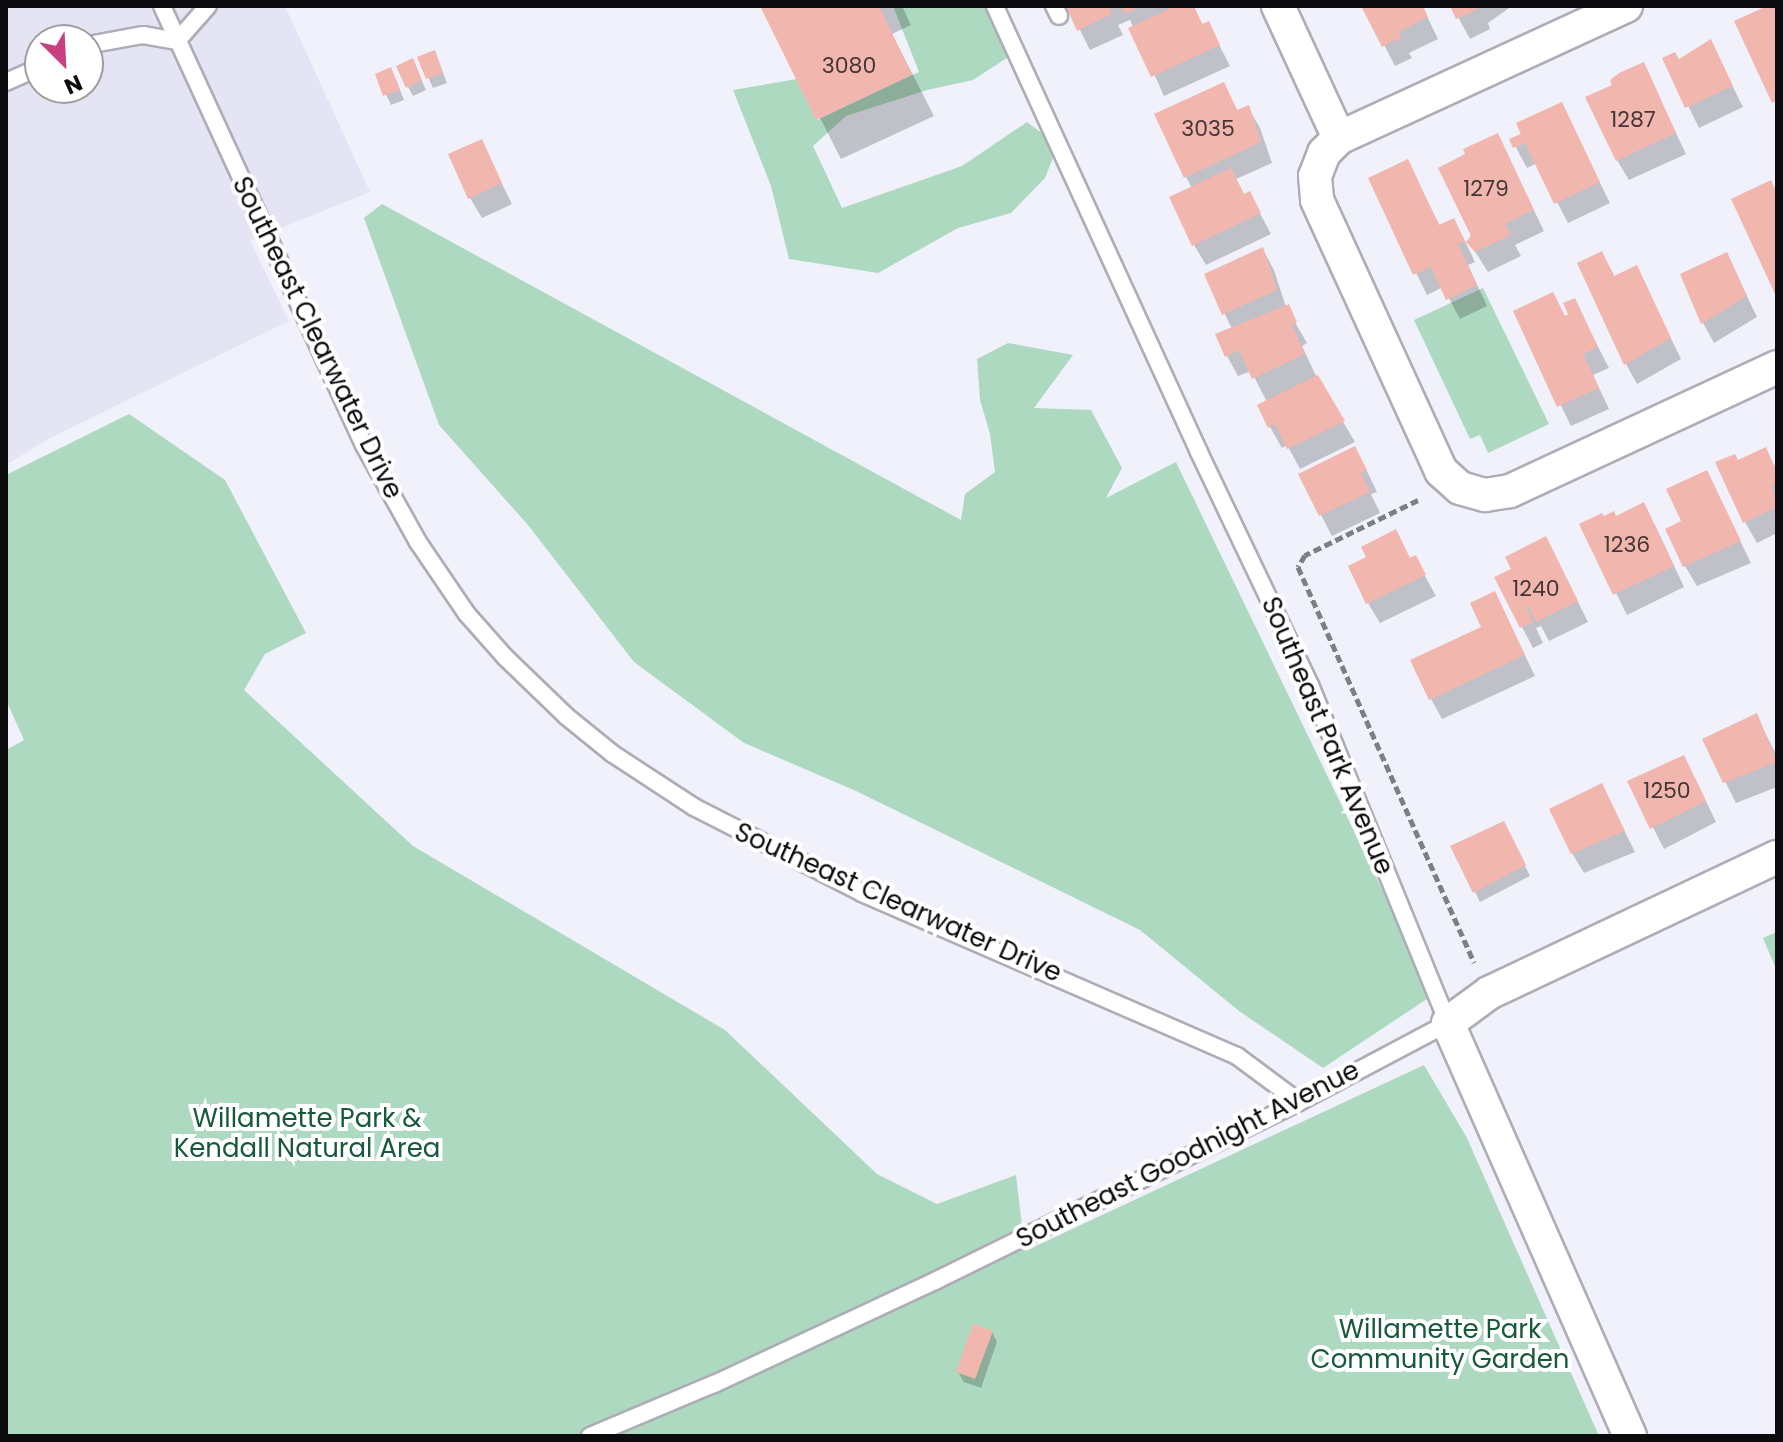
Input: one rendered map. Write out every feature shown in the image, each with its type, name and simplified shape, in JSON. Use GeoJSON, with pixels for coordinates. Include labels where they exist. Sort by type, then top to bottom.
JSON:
{"type":"FeatureCollection","features":[{"type":"Feature","properties":{"kind":"street"},"geometry":{"type":"LineString","coordinates":[[1278,6],[1339,138]]}},
{"type":"Feature","properties":{"kind":"street"},"geometry":{"type":"LineString","coordinates":[[1626,6],[1339,138],[1324,153],[1315,176],[1317,200],[1441,471],[1460,488],[1485,495],[1510,491],[1777,367]]}},
{"type":"Feature","properties":{"kind":"street","name":"Southeast Goodnight Avenue"},"geometry":{"type":"LineString","coordinates":[[1448,1023],[1489,993],[1777,857]]}},
{"type":"Feature","properties":{"kind":"street"},"geometry":{"type":"LineString","coordinates":[[1448,1023],[1630,1436]]}},
{"type":"Feature","properties":{"kind":"lane","name":"Southeast Clearwater Drive"},"geometry":{"type":"LineString","coordinates":[[162,6],[339,396],[418,542],[476,625],[566,716],[659,784],[757,843],[862,893],[1237,1056],[1299,1102]]}},
{"type":"Feature","properties":{"kind":"lane"},"geometry":{"type":"LineString","coordinates":[[104,42],[143,35],[177,41],[204,15],[208,6]]}},
{"type":"Feature","properties":{"kind":"lane","name":"Southeast Park Avenue"},"geometry":{"type":"LineString","coordinates":[[995,6],[1199,452],[1310,685],[1448,1023]]}},
{"type":"Feature","properties":{"kind":"lane","name":"Southeast Goodnight Avenue"},"geometry":{"type":"LineString","coordinates":[[590,1436],[714,1384],[935,1281],[1299,1102],[1448,1023]]}},
{"type":"Feature","properties":{"kind":"path"},"geometry":{"type":"LineString","coordinates":[[1418,500],[1305,555],[1298,567],[1489,993]]}},
{"type":"Feature","properties":{"kind":"shaded area"},"geometry":{"type":"Polygon","coordinates":[[[6,6],[285,6],[370,192],[250,241],[289,321],[50,438],[6,465],[6,6]]]}},
{"type":"Feature","properties":{"kind":"green space"},"geometry":{"type":"Polygon","coordinates":[[[893,6],[995,6],[1016,52],[973,80],[927,90],[846,116],[813,146],[842,208],[962,166],[1027,122],[1058,145],[1045,178],[1011,213],[958,228],[878,273],[789,259],[771,186],[733,90],[797,79],[817,120],[919,72],[893,6]]]}},
{"type":"Feature","properties":{"kind":"green space"},"geometry":{"type":"Polygon","coordinates":[[[382,204],[961,520],[965,494],[995,472],[990,434],[980,400],[977,359],[1008,343],[1073,355],[1034,408],[1091,410],[1122,468],[1106,498],[1176,462],[1433,995],[1323,1068],[1239,1011],[1140,930],[856,791],[744,743],[634,662],[528,525],[439,425],[364,218],[382,204]]]}},
{"type":"Feature","properties":{"kind":"green space"},"geometry":{"type":"Polygon","coordinates":[[[1483,288],[1549,424],[1488,453],[1480,435],[1470,439],[1414,320],[1483,288]]]}},
{"type":"Feature","properties":{"kind":"green space","name":"Willamette Park & Kendall Natural Area"},"geometry":{"type":"Polygon","coordinates":[[[129,414],[225,480],[306,633],[265,654],[244,690],[413,846],[725,1030],[877,1174],[937,1204],[1016,1175],[1025,1251],[1424,1065],[1467,1138],[1599,1436],[6,1436],[6,750],[24,740],[6,700],[6,475],[129,414]]]}},
{"type":"Feature","properties":{"kind":"green space"},"geometry":{"type":"Polygon","coordinates":[[[1777,932],[1777,971],[1763,938],[1777,932]]]}},
{"type":"Feature","properties":{"kind":"building"},"geometry":{"type":"Polygon","coordinates":[[[760,6],[876,6],[881,10],[912,75],[816,120],[760,6]]]}},
{"type":"Feature","properties":{"kind":"building"},"geometry":{"type":"Polygon","coordinates":[[[1066,6],[1109,6],[1112,14],[1077,31],[1066,6]]]}},
{"type":"Feature","properties":{"kind":"building"},"geometry":{"type":"Polygon","coordinates":[[[1121,6],[1143,6],[1125,14],[1121,6]]]}},
{"type":"Feature","properties":{"kind":"building"},"geometry":{"type":"Polygon","coordinates":[[[1176,6],[1194,6],[1202,24],[1209,21],[1220,45],[1151,77],[1128,28],[1176,6]]]}},
{"type":"Feature","properties":{"kind":"building"},"geometry":{"type":"Polygon","coordinates":[[[1361,6],[1423,6],[1428,17],[1399,32],[1402,37],[1382,47],[1361,6]]]}},
{"type":"Feature","properties":{"kind":"building"},"geometry":{"type":"Polygon","coordinates":[[[1450,6],[1485,6],[1456,19],[1450,6]]]}},
{"type":"Feature","properties":{"kind":"building"},"geometry":{"type":"Polygon","coordinates":[[[1767,6],[1777,6],[1777,100],[1772,103],[1734,21],[1767,6]]]}},
{"type":"Feature","properties":{"kind":"building"},"geometry":{"type":"Polygon","coordinates":[[[1711,39],[1733,86],[1685,108],[1662,58],[1675,52],[1679,59],[1711,39]]]}},
{"type":"Feature","properties":{"kind":"building"},"geometry":{"type":"Polygon","coordinates":[[[435,50],[443,73],[426,79],[417,57],[435,50]]]}},
{"type":"Feature","properties":{"kind":"building"},"geometry":{"type":"Polygon","coordinates":[[[413,58],[422,80],[406,88],[396,66],[413,58]]]}},
{"type":"Feature","properties":{"kind":"building"},"geometry":{"type":"Polygon","coordinates":[[[1644,62],[1676,133],[1616,161],[1585,97],[1612,85],[1610,80],[1619,73],[1644,62]]]}},
{"type":"Feature","properties":{"kind":"building"},"geometry":{"type":"Polygon","coordinates":[[[391,67],[400,90],[383,96],[375,74],[391,67]]]}},
{"type":"Feature","properties":{"kind":"building"},"geometry":{"type":"Polygon","coordinates":[[[1224,82],[1237,110],[1249,105],[1261,142],[1184,178],[1154,114],[1224,82]]]}},
{"type":"Feature","properties":{"kind":"building"},"geometry":{"type":"Polygon","coordinates":[[[1562,102],[1600,182],[1554,204],[1525,143],[1513,148],[1509,139],[1521,134],[1516,123],[1562,102]]]}},
{"type":"Feature","properties":{"kind":"building"},"geometry":{"type":"Polygon","coordinates":[[[1498,133],[1534,210],[1505,224],[1511,235],[1475,252],[1466,242],[1471,236],[1438,168],[1465,154],[1463,149],[1498,133]]]}},
{"type":"Feature","properties":{"kind":"building"},"geometry":{"type":"Polygon","coordinates":[[[482,139],[502,183],[468,199],[448,154],[482,139]]]}},
{"type":"Feature","properties":{"kind":"building"},"geometry":{"type":"Polygon","coordinates":[[[1408,159],[1439,225],[1454,218],[1465,241],[1458,244],[1477,285],[1446,300],[1431,267],[1413,275],[1368,178],[1408,159]]]}},
{"type":"Feature","properties":{"kind":"building"},"geometry":{"type":"Polygon","coordinates":[[[1231,168],[1244,194],[1250,191],[1261,213],[1192,246],[1169,197],[1231,168]]]}},
{"type":"Feature","properties":{"kind":"building"},"geometry":{"type":"Polygon","coordinates":[[[1771,180],[1777,193],[1775,294],[1731,199],[1771,180]]]}},
{"type":"Feature","properties":{"kind":"building"},"geometry":{"type":"Polygon","coordinates":[[[1263,247],[1277,290],[1222,315],[1204,274],[1263,247]]]}},
{"type":"Feature","properties":{"kind":"building"},"geometry":{"type":"Polygon","coordinates":[[[1602,251],[1614,276],[1637,265],[1671,338],[1624,365],[1577,263],[1602,251]]]}},
{"type":"Feature","properties":{"kind":"building"},"geometry":{"type":"Polygon","coordinates":[[[1727,252],[1747,296],[1701,324],[1680,274],[1727,252]]]}},
{"type":"Feature","properties":{"kind":"building"},"geometry":{"type":"Polygon","coordinates":[[[1553,292],[1565,316],[1568,314],[1563,303],[1575,298],[1598,347],[1583,354],[1599,388],[1557,407],[1513,311],[1553,292]]]}},
{"type":"Feature","properties":{"kind":"building"},"geometry":{"type":"Polygon","coordinates":[[[1289,304],[1297,322],[1292,325],[1305,354],[1252,379],[1239,350],[1225,357],[1215,334],[1289,304]]]}},
{"type":"Feature","properties":{"kind":"building"},"geometry":{"type":"Polygon","coordinates":[[[1318,375],[1345,421],[1287,449],[1275,424],[1268,428],[1257,405],[1318,375]]]}},
{"type":"Feature","properties":{"kind":"building"},"geometry":{"type":"Polygon","coordinates":[[[1355,446],[1367,470],[1361,473],[1370,492],[1319,516],[1298,474],[1355,446]]]}},
{"type":"Feature","properties":{"kind":"building"},"geometry":{"type":"Polygon","coordinates":[[[1766,447],[1777,472],[1777,484],[1772,486],[1777,507],[1743,523],[1715,462],[1735,454],[1738,460],[1766,447]]]}},
{"type":"Feature","properties":{"kind":"building"},"geometry":{"type":"Polygon","coordinates":[[[1707,470],[1741,541],[1683,567],[1665,529],[1681,521],[1666,489],[1707,470]]]}},
{"type":"Feature","properties":{"kind":"building"},"geometry":{"type":"Polygon","coordinates":[[[1644,502],[1674,566],[1613,595],[1579,524],[1602,513],[1604,516],[1614,511],[1616,516],[1644,502]]]}},
{"type":"Feature","properties":{"kind":"building"},"geometry":{"type":"Polygon","coordinates":[[[1396,529],[1410,558],[1416,555],[1426,575],[1366,604],[1348,566],[1366,557],[1361,547],[1396,529]]]}},
{"type":"Feature","properties":{"kind":"building"},"geometry":{"type":"Polygon","coordinates":[[[1546,536],[1578,601],[1536,622],[1528,606],[1533,622],[1520,628],[1494,577],[1511,569],[1505,557],[1546,536]]]}},
{"type":"Feature","properties":{"kind":"building"},"geometry":{"type":"Polygon","coordinates":[[[1495,591],[1525,655],[1429,700],[1410,660],[1481,627],[1470,603],[1495,591]]]}},
{"type":"Feature","properties":{"kind":"building"},"geometry":{"type":"Polygon","coordinates":[[[1757,713],[1777,762],[1723,783],[1702,739],[1757,713]]]}},
{"type":"Feature","properties":{"kind":"building"},"geometry":{"type":"Polygon","coordinates":[[[1684,755],[1706,801],[1650,829],[1627,781],[1684,755]]]}},
{"type":"Feature","properties":{"kind":"building"},"geometry":{"type":"Polygon","coordinates":[[[1602,783],[1625,831],[1571,854],[1549,809],[1602,783]]]}},
{"type":"Feature","properties":{"kind":"building"},"geometry":{"type":"Polygon","coordinates":[[[1504,821],[1526,865],[1473,893],[1450,846],[1504,821]]]}},
{"type":"Feature","properties":{"kind":"building"},"geometry":{"type":"Polygon","coordinates":[[[973,1324],[993,1331],[975,1379],[956,1372],[973,1324]]]}},
{"type":"Feature","properties":{"kind":"park label","name":"Willamette Park Community Garden"},"geometry":{"type":"Point","coordinates":[1440,1345]}}]}
